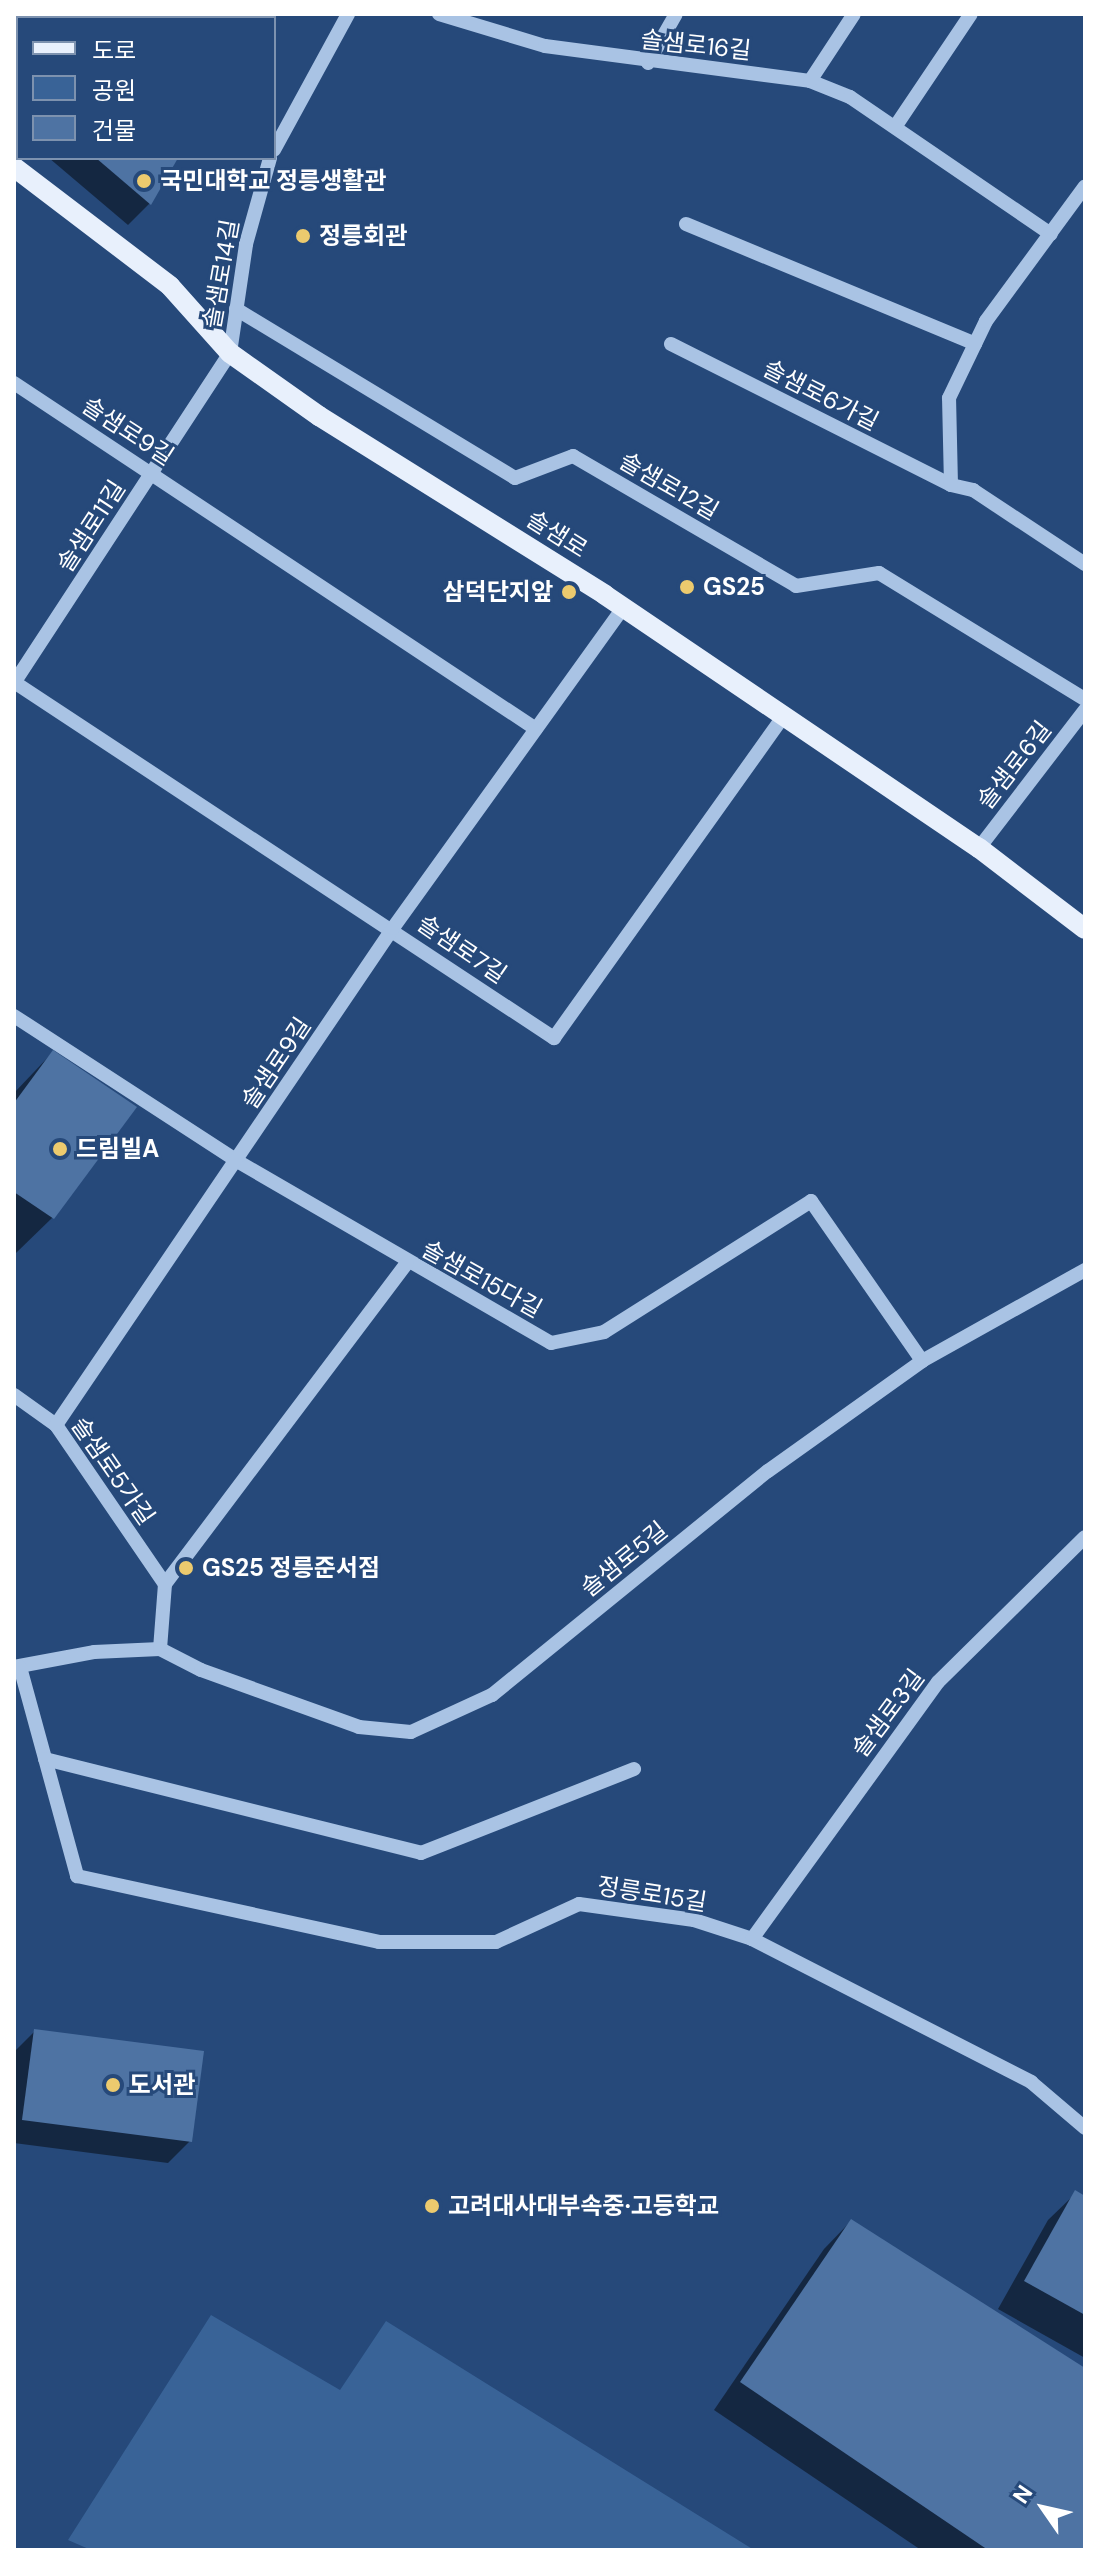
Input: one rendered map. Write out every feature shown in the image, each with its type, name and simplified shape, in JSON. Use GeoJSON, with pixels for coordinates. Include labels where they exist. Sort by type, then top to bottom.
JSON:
{"type":"FeatureCollection","features":[{"type":"Feature","properties":{"kind":"main road","name":"솔샘로"},"geometry":{"type":"LineString","coordinates":[[14,167],[170,286],[230,353],[319,416],[624,607],[782,718],[979,848],[1085,929]]}},
{"type":"Feature","properties":{"kind":"street"},"geometry":{"type":"LineString","coordinates":[[276,146],[348,14]]}},
{"type":"Feature","properties":{"kind":"street","name":"솔샘로16길"},"geometry":{"type":"LineString","coordinates":[[439,14],[545,46],[648,63],[810,81],[850,97],[1051,234]]}},
{"type":"Feature","properties":{"kind":"street"},"geometry":{"type":"LineString","coordinates":[[648,63],[676,14]]}},
{"type":"Feature","properties":{"kind":"street"},"geometry":{"type":"LineString","coordinates":[[810,81],[854,14]]}},
{"type":"Feature","properties":{"kind":"street"},"geometry":{"type":"LineString","coordinates":[[895,127],[971,14]]}},
{"type":"Feature","properties":{"kind":"street","name":"솔샘로14길"},"geometry":{"type":"LineString","coordinates":[[230,353],[246,244],[269,160]]}},
{"type":"Feature","properties":{"kind":"street"},"geometry":{"type":"LineString","coordinates":[[951,485],[949,398],[975,344],[1085,186]]}},
{"type":"Feature","properties":{"kind":"street"},"geometry":{"type":"LineString","coordinates":[[686,224],[975,344]]}},
{"type":"Feature","properties":{"kind":"street","name":"솔샘로12길"},"geometry":{"type":"LineString","coordinates":[[236,309],[515,478],[573,456],[796,586],[879,573],[1085,699]]}},
{"type":"Feature","properties":{"kind":"street","name":"솔샘로6가길"},"geometry":{"type":"LineString","coordinates":[[671,344],[951,485],[973,490],[1085,564]]}},
{"type":"Feature","properties":{"kind":"street","name":"솔샘로11길"},"geometry":{"type":"LineString","coordinates":[[14,683],[230,353]]}},
{"type":"Feature","properties":{"kind":"street","name":"솔샘로9길"},"geometry":{"type":"LineString","coordinates":[[14,383],[536,729]]}},
{"type":"Feature","properties":{"kind":"street","name":"솔샘로9길"},"geometry":{"type":"LineString","coordinates":[[56,1425],[393,928],[624,607]]}},
{"type":"Feature","properties":{"kind":"street","name":"솔샘로7길"},"geometry":{"type":"LineString","coordinates":[[14,683],[393,928],[554,1038],[782,718]]}},
{"type":"Feature","properties":{"kind":"street","name":"솔샘로6길"},"geometry":{"type":"LineString","coordinates":[[979,848],[1085,710]]}},
{"type":"Feature","properties":{"kind":"street","name":"솔샘로15다길"},"geometry":{"type":"LineString","coordinates":[[14,1016],[237,1161],[407,1263],[551,1343],[604,1332],[811,1201],[922,1361]]}},
{"type":"Feature","properties":{"kind":"street"},"geometry":{"type":"LineString","coordinates":[[160,1649],[165,1584],[407,1263]]}},
{"type":"Feature","properties":{"kind":"street","name":"솔샘로5길"},"geometry":{"type":"LineString","coordinates":[[77,1876],[17,1667],[94,1652],[160,1649],[201,1670],[359,1727],[411,1732],[492,1695],[768,1471],[922,1361],[1085,1270]]}},
{"type":"Feature","properties":{"kind":"street","name":"솔샘로5가길"},"geometry":{"type":"LineString","coordinates":[[14,1395],[56,1425],[165,1584]]}},
{"type":"Feature","properties":{"kind":"street","name":"솔샘로3길"},"geometry":{"type":"LineString","coordinates":[[752,1939],[938,1682],[1085,1537]]}},
{"type":"Feature","properties":{"kind":"street"},"geometry":{"type":"LineString","coordinates":[[45,1759],[421,1853],[634,1769]]}},
{"type":"Feature","properties":{"kind":"street","name":"정릉로15길"},"geometry":{"type":"LineString","coordinates":[[77,1876],[379,1942],[496,1942],[579,1904],[694,1920],[752,1939],[1031,2082],[1085,2128]]}},
{"type":"Feature","properties":{"kind":"green space"},"geometry":{"type":"Polygon","coordinates":[[[211,2315],[340,2390],[386,2321],[754,2550],[91,2550],[68,2540],[211,2315]]]}},
{"type":"Feature","properties":{"kind":"building"},"geometry":{"type":"Polygon","coordinates":[[[14,14],[260,14],[16,16],[16,54],[14,14]]]}},
{"type":"Feature","properties":{"kind":"building","name":"국민대학교 정릉생활관"},"geometry":{"type":"Polygon","coordinates":[[[98,160],[177,160],[151,205],[98,160]]]}},
{"type":"Feature","properties":{"kind":"building","name":"드림빌A"},"geometry":{"type":"Polygon","coordinates":[[[53,1050],[137,1107],[54,1219],[14,1192],[14,1103],[53,1050]]]}},
{"type":"Feature","properties":{"kind":"building","name":"도서관"},"geometry":{"type":"Polygon","coordinates":[[[34,2029],[204,2051],[192,2142],[22,2120],[34,2029]]]}},
{"type":"Feature","properties":{"kind":"building"},"geometry":{"type":"Polygon","coordinates":[[[1075,2190],[1085,2196],[1085,2315],[1024,2281],[1075,2190]]]}},
{"type":"Feature","properties":{"kind":"building"},"geometry":{"type":"Polygon","coordinates":[[[851,2219],[1085,2368],[1085,2550],[988,2550],[740,2382],[851,2219]]]}},
{"type":"Feature","properties":{"kind":"place","name":"국민대학교 정릉생활관"},"geometry":{"type":"Point","coordinates":[144,181]}},
{"type":"Feature","properties":{"kind":"place","name":"정릉회관"},"geometry":{"type":"Point","coordinates":[303,236]}},
{"type":"Feature","properties":{"kind":"place","name":"GS25"},"geometry":{"type":"Point","coordinates":[687,587]}},
{"type":"Feature","properties":{"kind":"place","name":"삼덕단지앞"},"geometry":{"type":"Point","coordinates":[569,592]}},
{"type":"Feature","properties":{"kind":"place","name":"드림빌A"},"geometry":{"type":"Point","coordinates":[60,1149]}},
{"type":"Feature","properties":{"kind":"place","name":"GS25 정릉준서점"},"geometry":{"type":"Point","coordinates":[186,1568]}},
{"type":"Feature","properties":{"kind":"place","name":"도서관"},"geometry":{"type":"Point","coordinates":[113,2085]}},
{"type":"Feature","properties":{"kind":"place","name":"고려대사대부속중·고등학교"},"geometry":{"type":"Point","coordinates":[432,2206]}}]}
